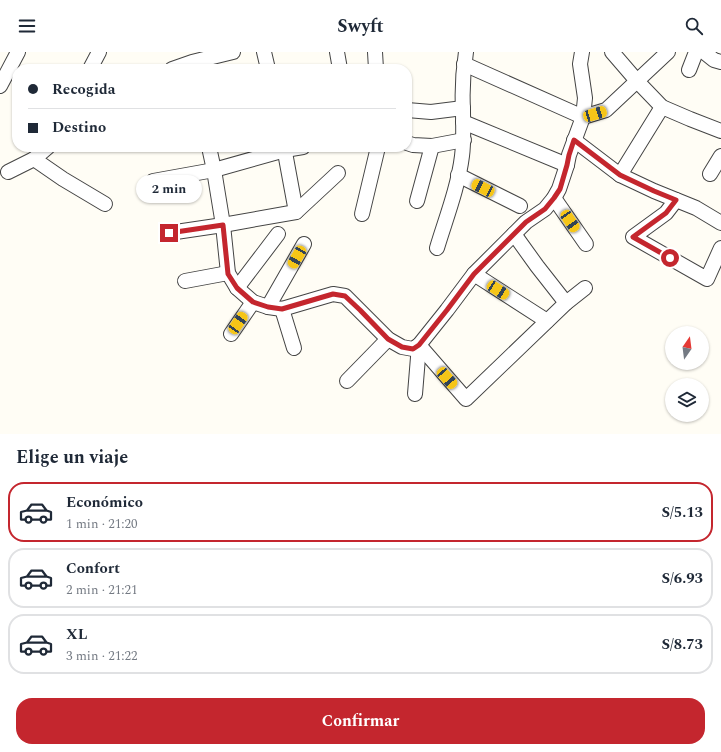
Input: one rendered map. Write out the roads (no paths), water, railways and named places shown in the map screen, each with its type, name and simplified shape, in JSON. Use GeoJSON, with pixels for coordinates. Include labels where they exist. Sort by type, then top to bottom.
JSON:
{"type":"FeatureCollection","features":[{"type":"Feature","properties":{"kind":"street"},"geometry":{"type":"LineString","coordinates":[[15,64],[18,52]]}},
{"type":"Feature","properties":{"kind":"street"},"geometry":{"type":"LineString","coordinates":[[93,64],[100,52]]}},
{"type":"Feature","properties":{"kind":"street"},"geometry":{"type":"LineString","coordinates":[[192,61],[233,52]]}},
{"type":"Feature","properties":{"kind":"street"},"geometry":{"type":"LineString","coordinates":[[264,52],[267,64]]}},
{"type":"Feature","properties":{"kind":"street"},"geometry":{"type":"LineString","coordinates":[[337,52],[339,64]]}},
{"type":"Feature","properties":{"kind":"street"},"geometry":{"type":"LineString","coordinates":[[375,52],[376,64]]}},
{"type":"Feature","properties":{"kind":"street"},"geometry":{"type":"LineString","coordinates":[[210,152],[223,225],[228,274],[237,288],[253,302],[268,307],[282,309],[333,294],[345,296],[388,339],[402,347],[413,349],[419,345],[474,274],[526,222],[545,209],[560,189],[574,140],[584,117],[585,98],[580,64],[582,52]]}},
{"type":"Feature","properties":{"kind":"street"},"geometry":{"type":"LineString","coordinates":[[612,52],[662,107],[721,131]]}},
{"type":"Feature","properties":{"kind":"street"},"geometry":{"type":"LineString","coordinates":[[437,248],[456,190],[462,157],[464,140],[463,115],[465,58],[584,117],[606,110],[668,52]]}},
{"type":"Feature","properties":{"kind":"street"},"geometry":{"type":"LineString","coordinates":[[688,70],[696,52]]}},
{"type":"Feature","properties":{"kind":"street"},"geometry":{"type":"LineString","coordinates":[[704,52],[714,60],[721,62]]}},
{"type":"Feature","properties":{"kind":"street"},"geometry":{"type":"LineString","coordinates":[[0,86],[12,75]]}},
{"type":"Feature","properties":{"kind":"street"},"geometry":{"type":"LineString","coordinates":[[620,175],[662,107]]}},
{"type":"Feature","properties":{"kind":"street"},"geometry":{"type":"LineString","coordinates":[[412,110],[463,115],[567,165]]}},
{"type":"Feature","properties":{"kind":"street"},"geometry":{"type":"LineString","coordinates":[[412,145],[432,146],[464,140]]}},
{"type":"Feature","properties":{"kind":"street"},"geometry":{"type":"LineString","coordinates":[[574,140],[620,175],[696,208],[721,223]]}},
{"type":"Feature","properties":{"kind":"street"},"geometry":{"type":"LineString","coordinates":[[417,201],[432,146]]}},
{"type":"Feature","properties":{"kind":"street"},"geometry":{"type":"LineString","coordinates":[[8,172],[34,159],[42,152]]}},
{"type":"Feature","properties":{"kind":"street"},"geometry":{"type":"LineString","coordinates":[[153,181],[214,170],[275,152]]}},
{"type":"Feature","properties":{"kind":"street"},"geometry":{"type":"LineString","coordinates":[[286,152],[296,212]]}},
{"type":"Feature","properties":{"kind":"street"},"geometry":{"type":"LineString","coordinates":[[362,214],[377,152]]}},
{"type":"Feature","properties":{"kind":"street"},"geometry":{"type":"LineString","coordinates":[[710,174],[721,156]]}},
{"type":"Feature","properties":{"kind":"street"},"geometry":{"type":"LineString","coordinates":[[34,159],[63,179],[105,204]]}},
{"type":"Feature","properties":{"kind":"street"},"geometry":{"type":"LineString","coordinates":[[169,233],[296,212],[338,173]]}},
{"type":"Feature","properties":{"kind":"street"},"geometry":{"type":"LineString","coordinates":[[458,176],[520,206]]}},
{"type":"Feature","properties":{"kind":"street"},"geometry":{"type":"LineString","coordinates":[[554,198],[586,244]]}},
{"type":"Feature","properties":{"kind":"street"},"geometry":{"type":"LineString","coordinates":[[676,200],[666,213],[633,237],[707,279],[721,248]]}},
{"type":"Feature","properties":{"kind":"street"},"geometry":{"type":"LineString","coordinates":[[237,288],[278,234]]}},
{"type":"Feature","properties":{"kind":"street"},"geometry":{"type":"LineString","coordinates":[[514,234],[566,302]]}},
{"type":"Feature","properties":{"kind":"street"},"geometry":{"type":"LineString","coordinates":[[268,307],[304,244]]}},
{"type":"Feature","properties":{"kind":"street"},"geometry":{"type":"LineString","coordinates":[[185,281],[228,274]]}},
{"type":"Feature","properties":{"kind":"street"},"geometry":{"type":"LineString","coordinates":[[474,274],[547,321]]}},
{"type":"Feature","properties":{"kind":"street"},"geometry":{"type":"LineString","coordinates":[[419,345],[466,399],[566,302],[585,288]]}},
{"type":"Feature","properties":{"kind":"street"},"geometry":{"type":"LineString","coordinates":[[231,334],[253,302]]}},
{"type":"Feature","properties":{"kind":"street"},"geometry":{"type":"LineString","coordinates":[[282,309],[294,348]]}},
{"type":"Feature","properties":{"kind":"street"},"geometry":{"type":"LineString","coordinates":[[347,381],[388,339]]}},
{"type":"Feature","properties":{"kind":"street"},"geometry":{"type":"LineString","coordinates":[[415,394],[419,345]]}}]}
